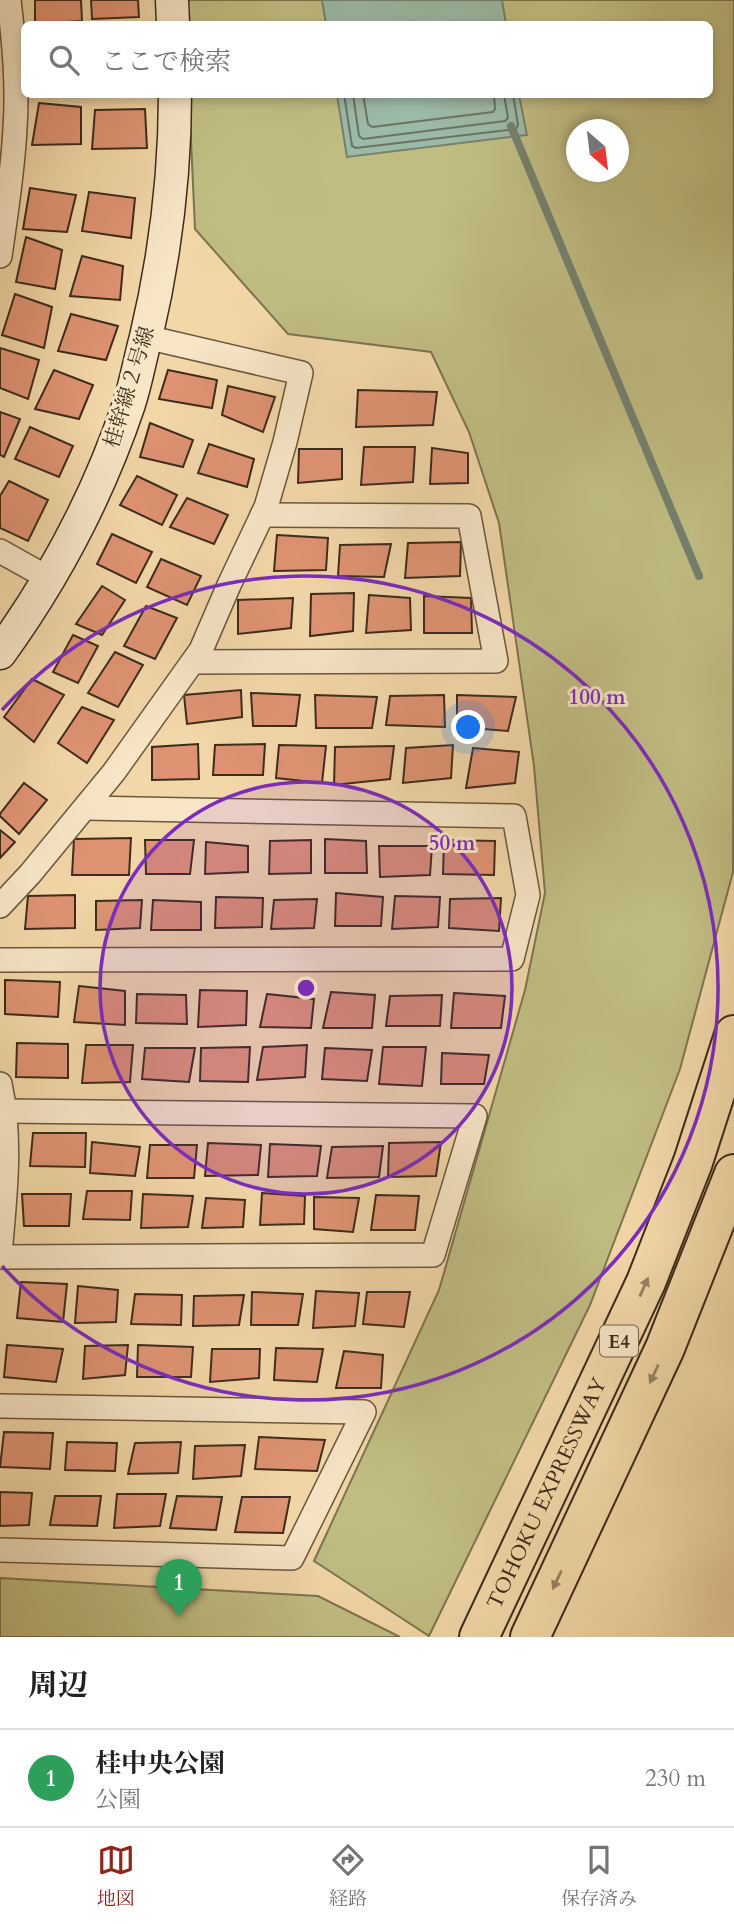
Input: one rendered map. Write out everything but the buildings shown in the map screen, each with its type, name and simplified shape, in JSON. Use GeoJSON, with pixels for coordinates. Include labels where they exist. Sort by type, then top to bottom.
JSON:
{"type":"FeatureCollection","features":[{"type":"Feature","properties":{"kind":"highway","name":"TOHOKU EXPRESSWAY"},"geometry":{"type":"LineString","coordinates":[[479,1637],[646,1282],[693,1162],[734,1035]]}},
{"type":"Feature","properties":{"kind":"highway","name":"E4"},"geometry":{"type":"LineString","coordinates":[[530,1637],[666,1348],[734,1174]]}},
{"type":"Feature","properties":{"kind":"street"},"geometry":{"type":"LineString","coordinates":[[0,256],[16,125],[16,60],[9,0]]}},
{"type":"Feature","properties":{"kind":"street"},"geometry":{"type":"LineString","coordinates":[[172,0],[173,21]]}},
{"type":"Feature","properties":{"kind":"street","name":"桂幹線２号線"},"geometry":{"type":"LineString","coordinates":[[0,653],[50,579],[75,532],[129,403],[146,337],[168,216],[175,98]]}},
{"type":"Feature","properties":{"kind":"street"},"geometry":{"type":"LineString","coordinates":[[0,906],[30,874],[114,772],[201,650],[262,515],[285,442],[301,373],[146,337]]}},
{"type":"Feature","properties":{"kind":"street"},"geometry":{"type":"LineString","coordinates":[[192,662],[496,661],[469,516],[262,515]]}},
{"type":"Feature","properties":{"kind":"street"},"geometry":{"type":"LineString","coordinates":[[0,551],[50,579]]}},
{"type":"Feature","properties":{"kind":"street"},"geometry":{"type":"LineString","coordinates":[[0,960],[512,959],[528,895],[514,816],[85,808]]}},
{"type":"Feature","properties":{"kind":"street"},"geometry":{"type":"LineString","coordinates":[[0,1084],[5,1111],[6,1160],[0,1256],[433,1255],[475,1116],[5,1111]]}},
{"type":"Feature","properties":{"kind":"street"},"geometry":{"type":"LineString","coordinates":[[0,1406],[364,1412],[292,1558],[0,1550]]}},
{"type":"Feature","properties":{"kind":"shaded area"},"geometry":{"type":"Polygon","coordinates":[[[184,0],[734,0],[733,872],[680,1069],[590,1305],[429,1636],[314,1561],[439,1290],[525,990],[545,893],[534,766],[499,523],[469,432],[431,352],[288,334],[195,229],[189,98],[713,98],[713,21],[185,21],[184,0]]]}},
{"type":"Feature","properties":{"kind":"shaded area"},"geometry":{"type":"Polygon","coordinates":[[[0,1578],[318,1596],[400,1637],[0,1637],[0,1578]]]}},
{"type":"Feature","properties":{"kind":"water"},"geometry":{"type":"Polygon","coordinates":[[[322,0],[502,0],[506,21],[326,21],[322,0]]]}},
{"type":"Feature","properties":{"kind":"water"},"geometry":{"type":"Polygon","coordinates":[[[337,98],[520,98],[527,135],[347,157],[337,98]]]}},
{"type":"Feature","properties":{"kind":"waterway"},"geometry":{"type":"LineString","coordinates":[[511,126],[699,576]]}},
{"type":"Feature","properties":{"kind":"place","name":"桂中央公園"},"geometry":{"type":"Point","coordinates":[179,1617]}}]}
